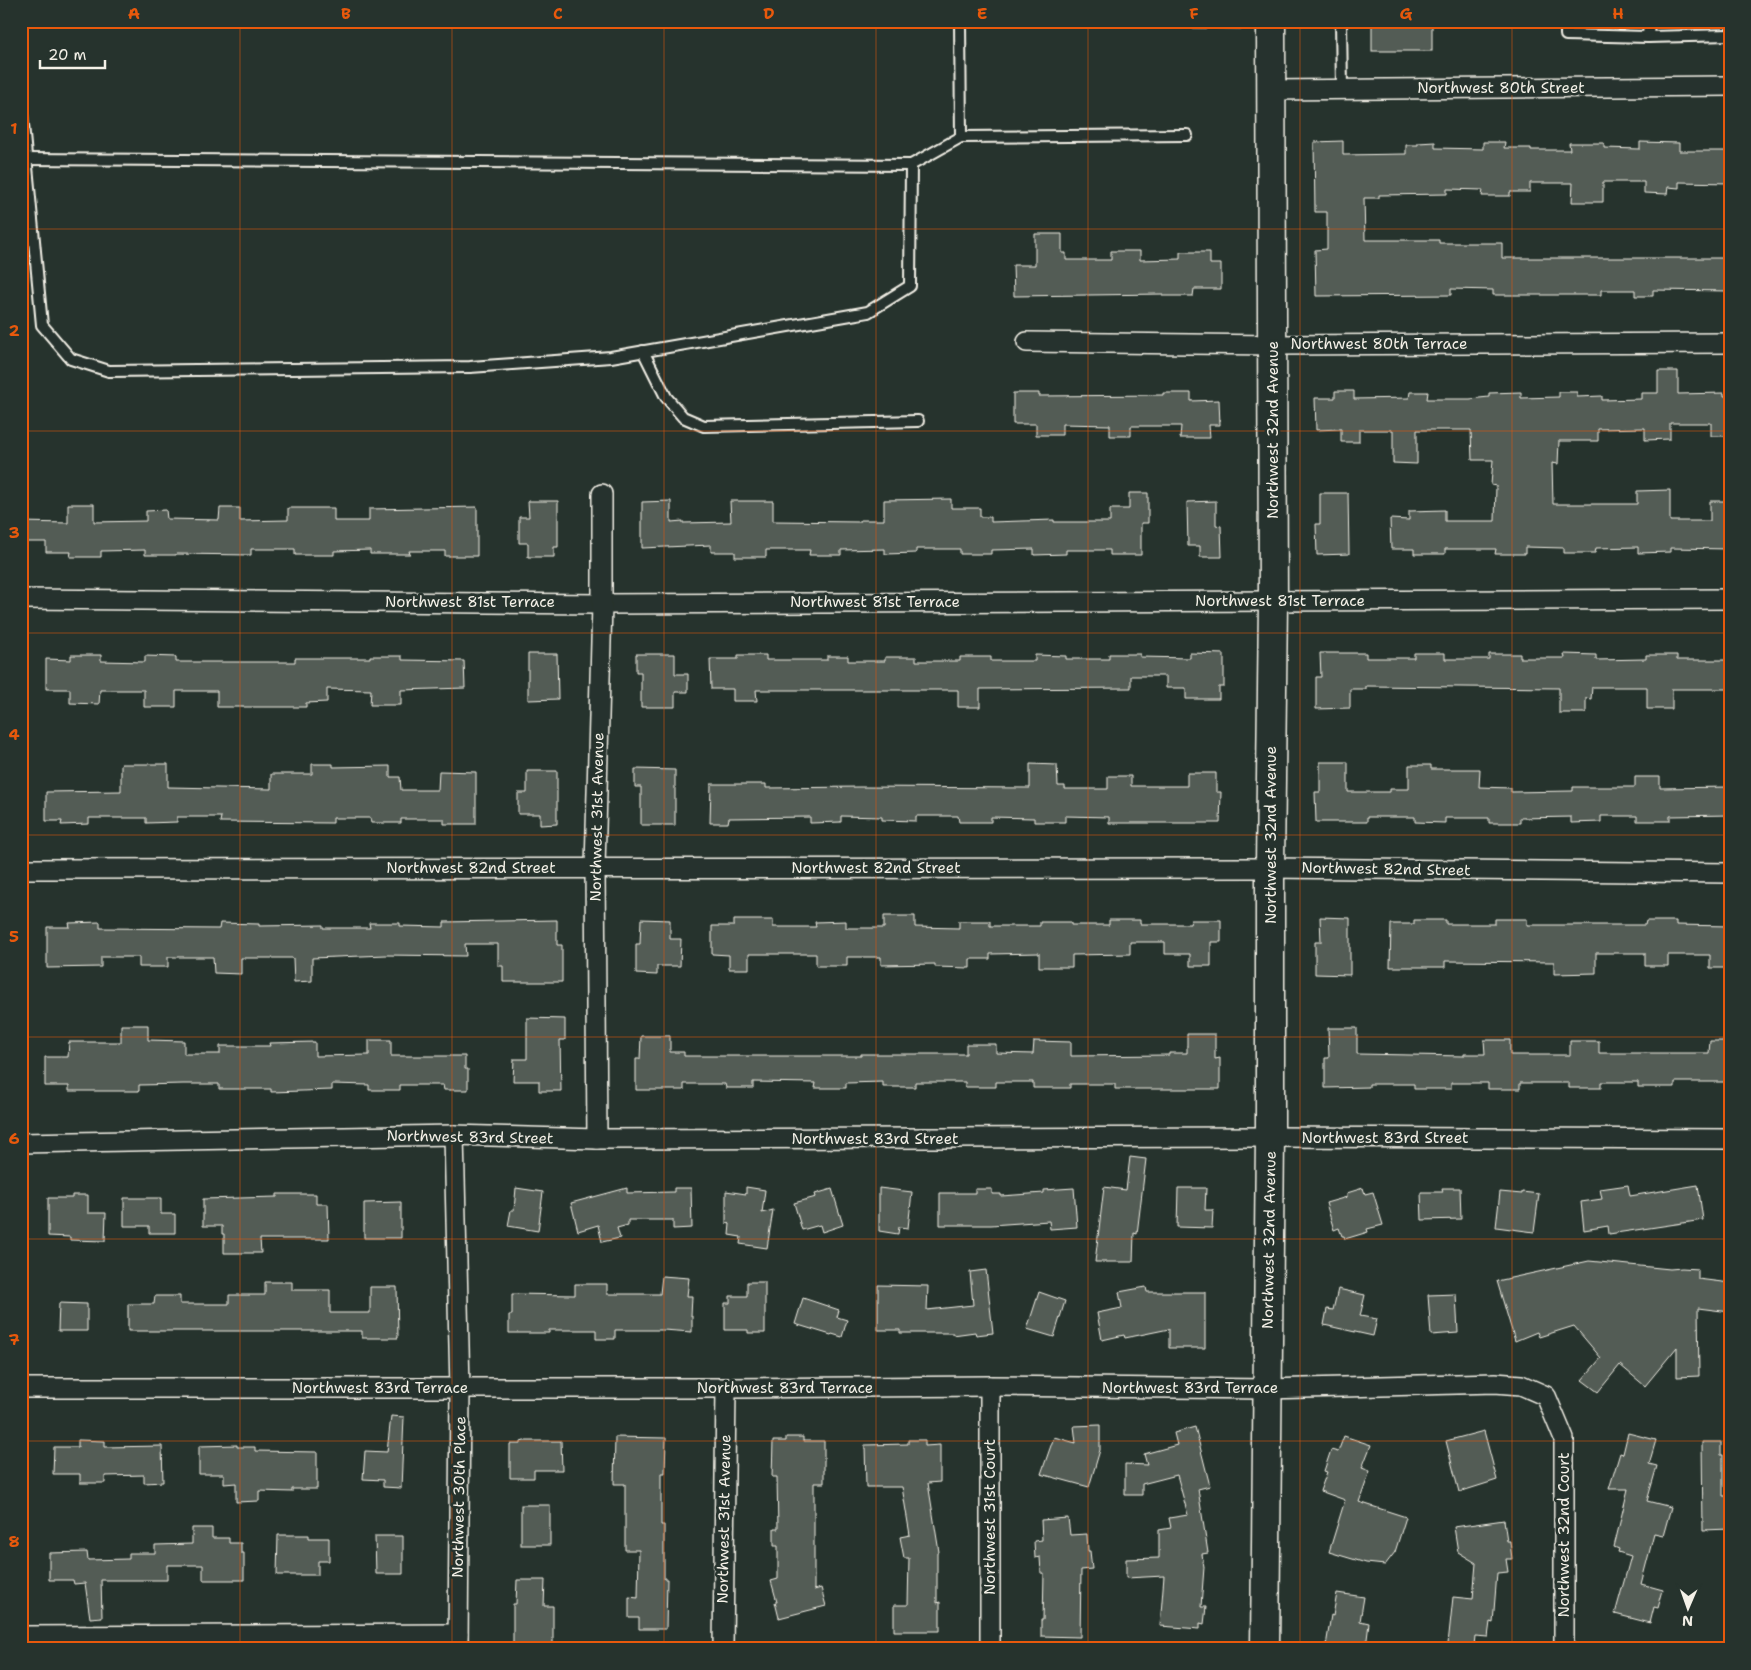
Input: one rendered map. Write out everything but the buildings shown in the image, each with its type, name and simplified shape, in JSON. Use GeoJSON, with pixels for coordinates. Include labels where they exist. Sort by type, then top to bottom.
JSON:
{"type":"FeatureCollection","features":[{"type":"Feature","properties":{"kind":"main road","name":"Northwest 32nd Avenue"},"geometry":{"type":"LineString","coordinates":[[1265,1649],[1273,600],[1271,22]]}},
{"type":"Feature","properties":{"kind":"street","name":"Northwest 80th Street"},"geometry":{"type":"LineString","coordinates":[[1271,90],[1730,86]]}},
{"type":"Feature","properties":{"kind":"street","name":"Northwest 80th Terrace"},"geometry":{"type":"LineString","coordinates":[[1027,342],[1272,345],[1730,343]]}},
{"type":"Feature","properties":{"kind":"street","name":"Northwest 31st Avenue"},"geometry":{"type":"LineString","coordinates":[[597,1139],[595,868],[602,604],[602,494]]}},
{"type":"Feature","properties":{"kind":"street","name":"Northwest 81st Terrace"},"geometry":{"type":"LineString","coordinates":[[21,599],[602,604],[1730,599]]}},
{"type":"Feature","properties":{"kind":"street","name":"Northwest 82nd Street"},"geometry":{"type":"LineString","coordinates":[[21,869],[1270,868],[1730,873]]}},
{"type":"Feature","properties":{"kind":"street","name":"Northwest 83rd Street"},"geometry":{"type":"LineString","coordinates":[[21,1143],[454,1135],[597,1139],[1270,1137],[1730,1139]]}},
{"type":"Feature","properties":{"kind":"street","name":"Northwest 30th Place"},"geometry":{"type":"LineString","coordinates":[[454,1135],[460,1388],[458,1642]]}},
{"type":"Feature","properties":{"kind":"street","name":"Northwest 83rd Terrace"},"geometry":{"type":"LineString","coordinates":[[21,1388],[990,1386],[1267,1389],[1495,1383],[1521,1385],[1546,1396]]}},
{"type":"Feature","properties":{"kind":"street","name":"Northwest 31st Court"},"geometry":{"type":"LineString","coordinates":[[990,1386],[990,1649]]}},
{"type":"Feature","properties":{"kind":"street","name":"Northwest 31st Avenue"},"geometry":{"type":"LineString","coordinates":[[723,1649],[726,1388]]}},
{"type":"Feature","properties":{"kind":"street","name":"Northwest 32nd Court"},"geometry":{"type":"LineString","coordinates":[[1546,1396],[1564,1439],[1564,1649]]}},
{"type":"Feature","properties":{"kind":"street"},"geometry":{"type":"LineString","coordinates":[[21,1636],[458,1642]]}},
{"type":"Feature","properties":{"kind":"lane"},"geometry":{"type":"LineString","coordinates":[[960,21],[961,137]]}},
{"type":"Feature","properties":{"kind":"lane"},"geometry":{"type":"LineString","coordinates":[[1157,21],[1271,22]]}},
{"type":"Feature","properties":{"kind":"lane"},"geometry":{"type":"LineString","coordinates":[[1341,21],[1342,89]]}},
{"type":"Feature","properties":{"kind":"lane"},"geometry":{"type":"LineString","coordinates":[[1566,21],[1566,35],[1648,37],[1730,35]]}},
{"type":"Feature","properties":{"kind":"lane"},"geometry":{"type":"LineString","coordinates":[[1648,37],[1649,21]]}},
{"type":"Feature","properties":{"kind":"lane"},"geometry":{"type":"LineString","coordinates":[[21,103],[24,159],[42,324],[71,359],[109,371],[470,367],[612,357],[868,312],[910,286],[911,165]]}},
{"type":"Feature","properties":{"kind":"lane"},"geometry":{"type":"LineString","coordinates":[[24,159],[911,165],[961,137],[1187,135]]}},
{"type":"Feature","properties":{"kind":"lane"},"geometry":{"type":"LineString","coordinates":[[642,351],[666,397],[683,417],[704,426],[918,422]]}}]}
